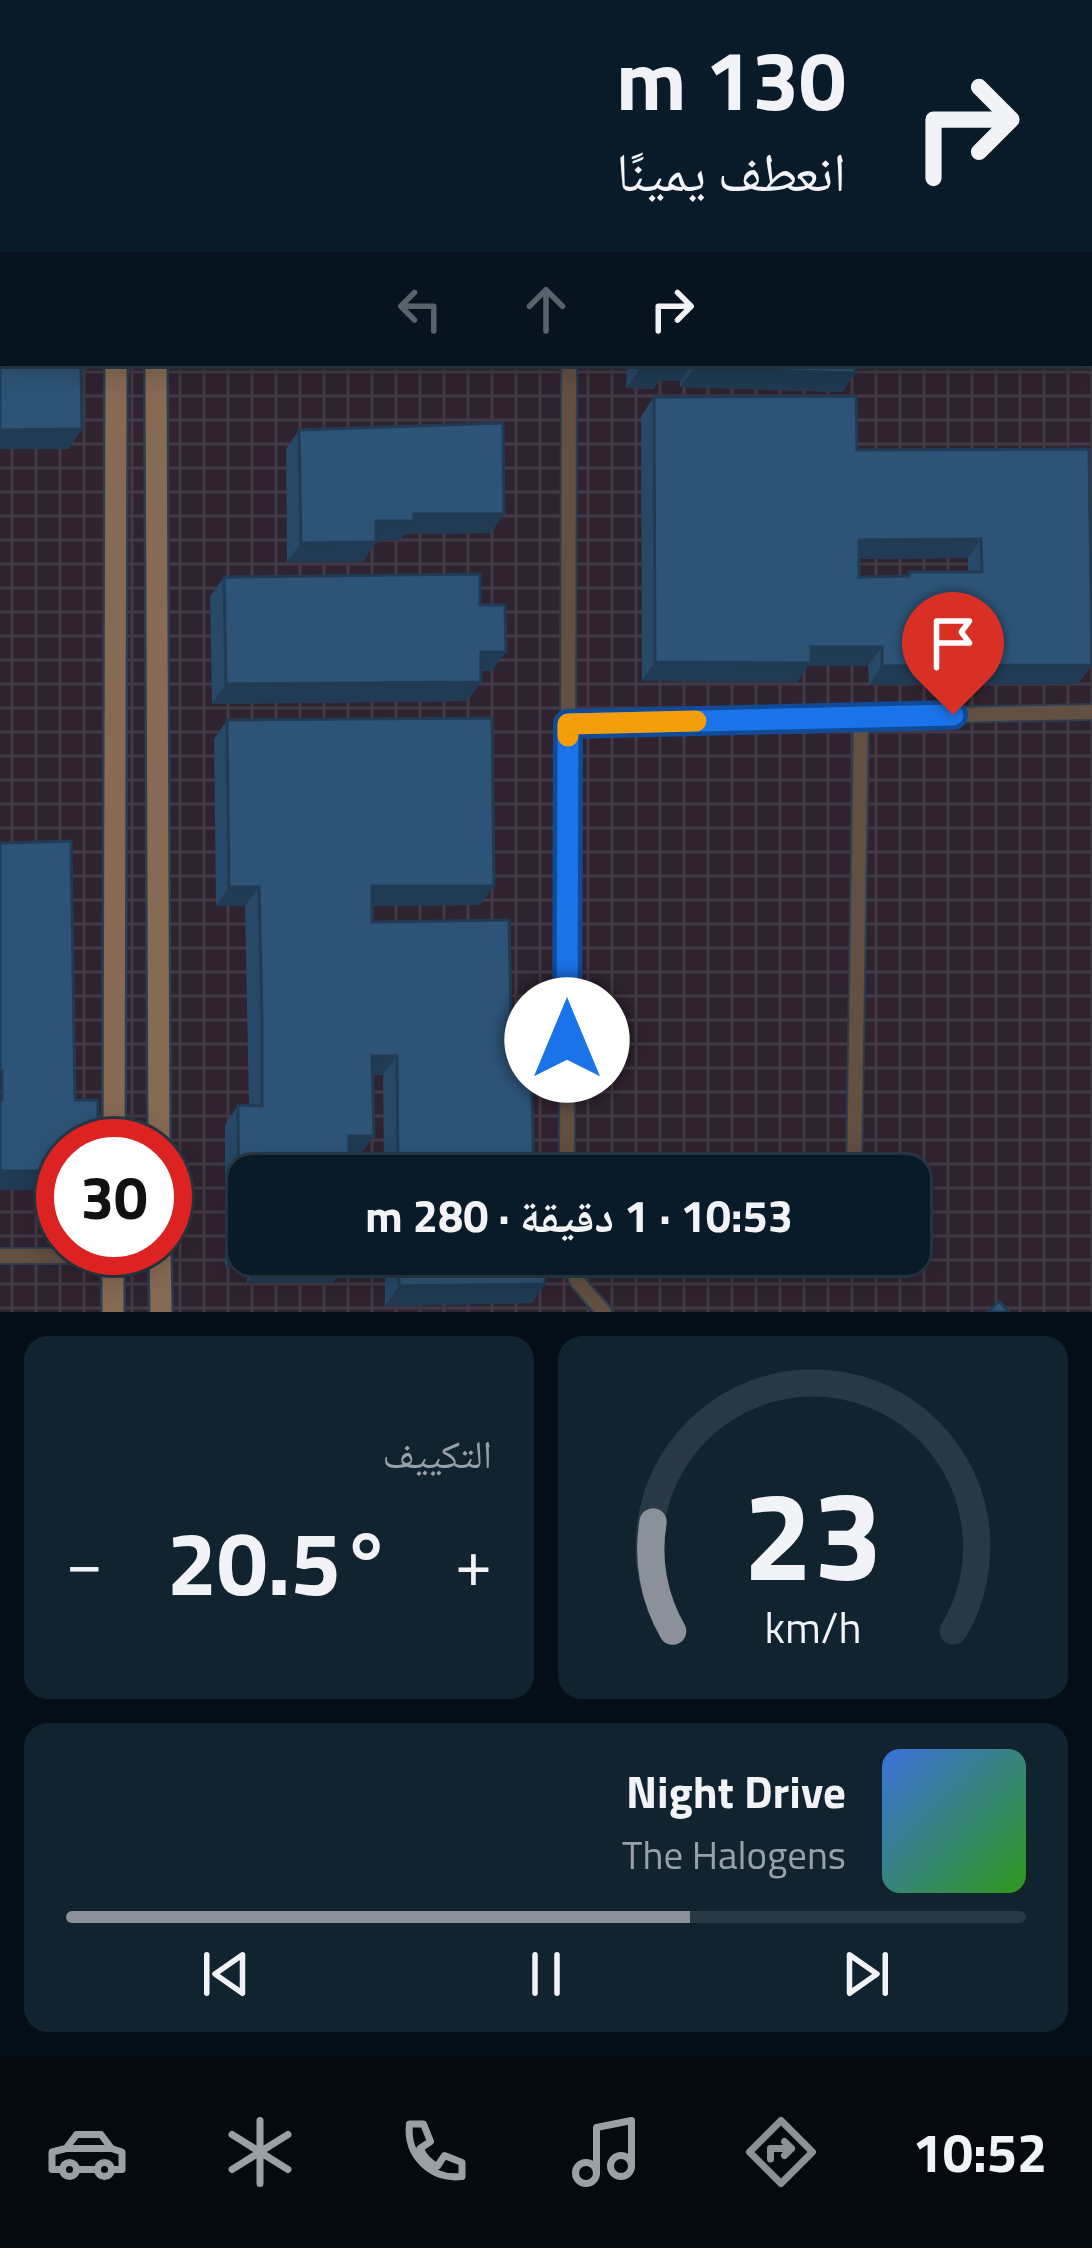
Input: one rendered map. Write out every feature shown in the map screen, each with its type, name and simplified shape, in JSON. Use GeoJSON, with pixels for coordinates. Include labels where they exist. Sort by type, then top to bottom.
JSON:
{"type":"FeatureCollection","features":[{"type":"Feature","properties":{"kind":"main road"},"geometry":{"type":"LineString","coordinates":[[113,1119],[116,366]]}},
{"type":"Feature","properties":{"kind":"main road"},"geometry":{"type":"LineString","coordinates":[[156,366],[159,1119]]}},
{"type":"Feature","properties":{"kind":"main road"},"geometry":{"type":"LineString","coordinates":[[113,1275],[113,1312]]}},
{"type":"Feature","properties":{"kind":"main road"},"geometry":{"type":"LineString","coordinates":[[160,1275],[161,1312]]}},
{"type":"Feature","properties":{"kind":"street"},"geometry":{"type":"LineString","coordinates":[[566,1155],[569,366]]}},
{"type":"Feature","properties":{"kind":"street"},"geometry":{"type":"LineString","coordinates":[[568,724],[1092,712]]}},
{"type":"Feature","properties":{"kind":"street"},"geometry":{"type":"LineString","coordinates":[[854,1155],[861,717]]}},
{"type":"Feature","properties":{"kind":"street"},"geometry":{"type":"LineString","coordinates":[[0,1256],[36,1255]]}},
{"type":"Feature","properties":{"kind":"street"},"geometry":{"type":"LineString","coordinates":[[575,1275],[604,1312]]}},
{"type":"Feature","properties":{"kind":"shaded area"},"geometry":{"type":"Polygon","coordinates":[[[0,366],[1092,366],[1092,1312],[0,1312],[0,366]]]}},
{"type":"Feature","properties":{"kind":"building"},"geometry":{"type":"Polygon","coordinates":[[[0,366],[81,366],[82,429],[0,430],[0,366]]]}},
{"type":"Feature","properties":{"kind":"building"},"geometry":{"type":"Polygon","coordinates":[[[640,366],[667,366],[666,370],[640,366]]]}},
{"type":"Feature","properties":{"kind":"building"},"geometry":{"type":"Polygon","coordinates":[[[855,366],[855,373],[694,368],[855,366]]]}},
{"type":"Feature","properties":{"kind":"building"},"geometry":{"type":"Polygon","coordinates":[[[856,396],[857,450],[1089,449],[1092,665],[882,666],[882,647],[811,647],[811,663],[655,662],[654,397],[856,396]],[[981,539],[859,540],[859,577],[982,572],[981,539]]]}},
{"type":"Feature","properties":{"kind":"building"},"geometry":{"type":"Polygon","coordinates":[[[503,423],[504,514],[414,514],[414,521],[376,521],[376,542],[301,543],[299,430],[503,423]]]}},
{"type":"Feature","properties":{"kind":"building"},"geometry":{"type":"Polygon","coordinates":[[[480,574],[480,605],[505,605],[506,652],[481,652],[481,682],[226,684],[224,577],[480,574]]]}},
{"type":"Feature","properties":{"kind":"building"},"geometry":{"type":"Polygon","coordinates":[[[492,718],[494,886],[372,886],[372,922],[509,920],[512,1060],[531,1059],[533,1155],[398,1155],[397,1056],[372,1056],[374,1136],[349,1136],[349,1155],[238,1155],[238,1105],[262,1106],[259,887],[229,887],[227,720],[492,718]]]}},
{"type":"Feature","properties":{"kind":"building"},"geometry":{"type":"Polygon","coordinates":[[[71,841],[75,1100],[98,1100],[98,1119],[36,1119],[36,1171],[0,1171],[0,843],[71,841]]]}},
{"type":"Feature","properties":{"kind":"building"},"geometry":{"type":"Polygon","coordinates":[[[399,1275],[545,1275],[545,1284],[399,1286],[399,1275]]]}},
{"type":"Feature","properties":{"kind":"building"},"geometry":{"type":"Polygon","coordinates":[[[999,1301],[1009,1312],[988,1312],[999,1301]]]}},
{"type":"Feature","properties":{"kind":"slow traffic"},"geometry":{"type":"LineString","coordinates":[[568,736],[568,724],[696,721]]}},
{"type":"Feature","properties":{"kind":"route"},"geometry":{"type":"LineString","coordinates":[[567,1040],[568,724],[953,715]]}}]}
